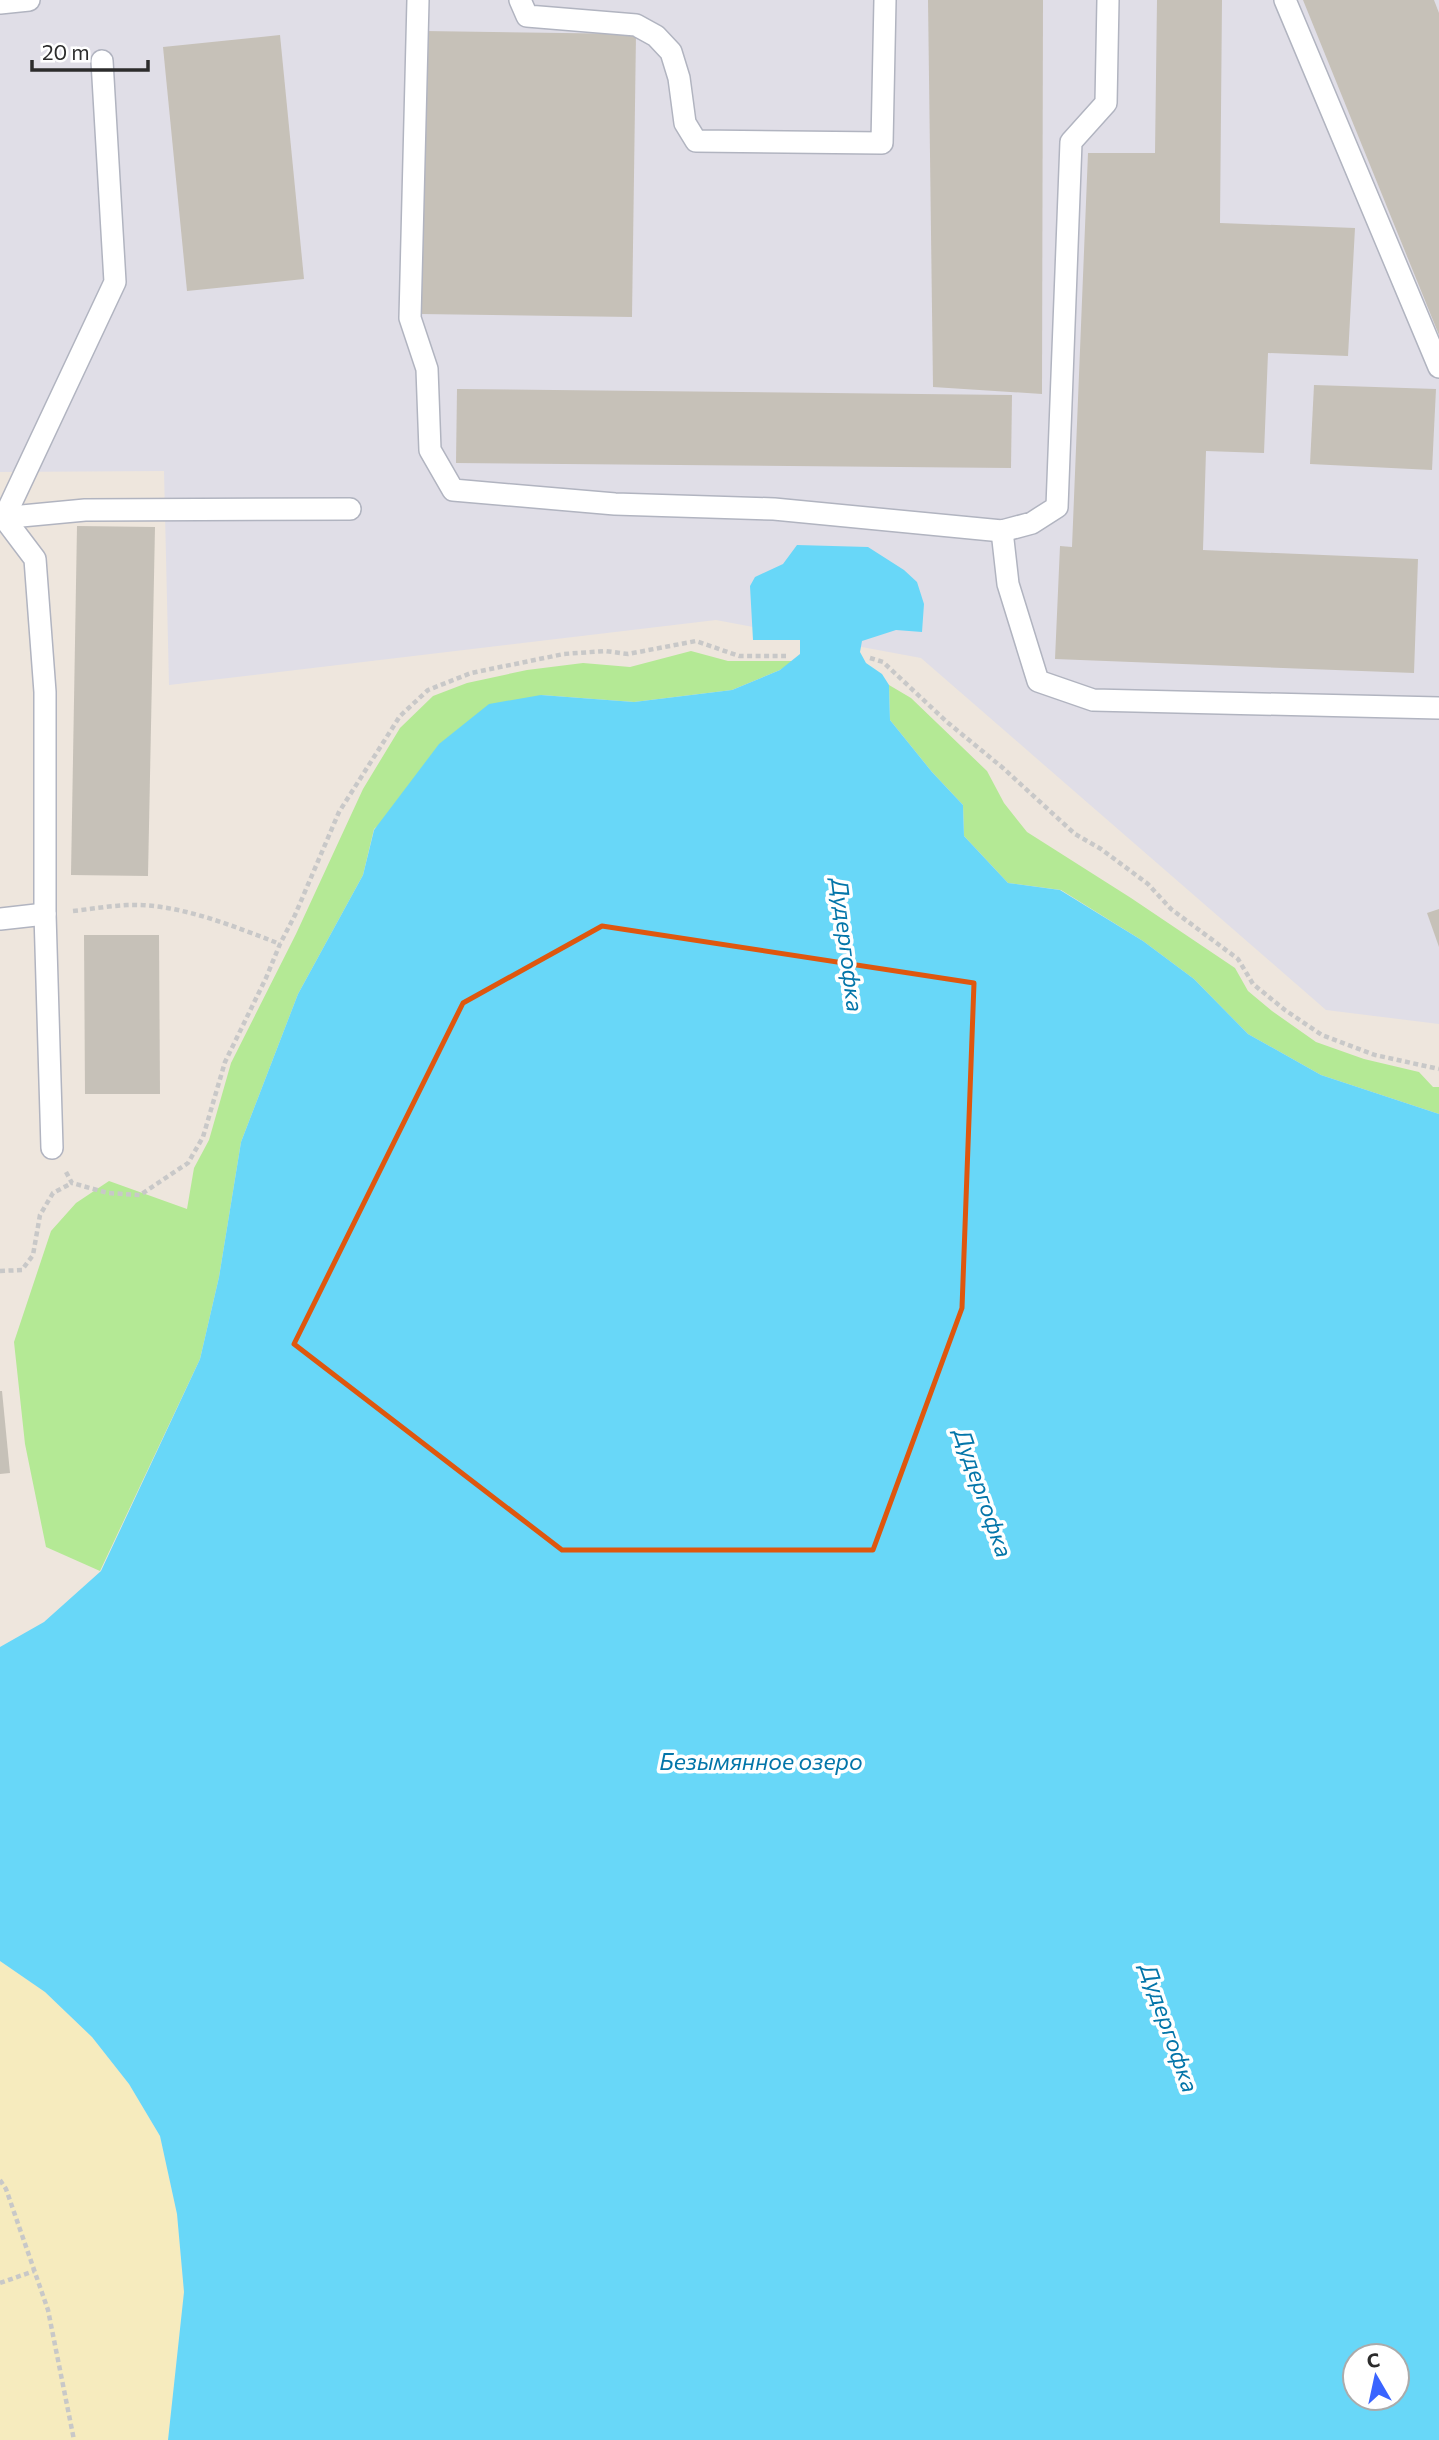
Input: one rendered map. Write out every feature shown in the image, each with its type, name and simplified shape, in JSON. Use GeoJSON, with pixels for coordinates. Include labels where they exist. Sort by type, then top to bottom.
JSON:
{"type":"FeatureCollection","features":[{"type":"Feature","properties":{"kind":"lane"},"geometry":{"type":"LineString","coordinates":[[0,3],[29,0]]}},
{"type":"Feature","properties":{"kind":"lane"},"geometry":{"type":"LineString","coordinates":[[418,0],[411,318],[427,369],[430,450],[453,490],[615,504],[774,509],[1002,531],[1032,523],[1057,508],[1071,142],[1106,103],[1108,0]]}},
{"type":"Feature","properties":{"kind":"lane"},"geometry":{"type":"LineString","coordinates":[[520,0],[527,16],[636,25],[656,36],[671,52],[679,78],[685,123],[696,141],[882,143],[886,0]]}},
{"type":"Feature","properties":{"kind":"lane"},"geometry":{"type":"LineString","coordinates":[[1285,0],[1439,368]]}},
{"type":"Feature","properties":{"kind":"lane"},"geometry":{"type":"LineString","coordinates":[[2,518],[115,282],[102,61]]}},
{"type":"Feature","properties":{"kind":"lane"},"geometry":{"type":"LineString","coordinates":[[2,518],[85,510],[350,509]]}},
{"type":"Feature","properties":{"kind":"lane"},"geometry":{"type":"LineString","coordinates":[[2,518],[35,559],[45,692],[45,914],[51,1148]]}},
{"type":"Feature","properties":{"kind":"lane"},"geometry":{"type":"LineString","coordinates":[[1002,531],[1008,584],[1038,681],[1093,700],[1439,708]]}},
{"type":"Feature","properties":{"kind":"lane"},"geometry":{"type":"LineString","coordinates":[[0,919],[45,914]]}},
{"type":"Feature","properties":{"kind":"path"},"geometry":{"type":"LineString","coordinates":[[0,1270],[22,1270],[33,1255],[40,1215],[53,1193],[72,1183],[108,1193],[140,1195],[188,1163],[203,1137],[225,1062],[310,882],[339,812],[400,716],[428,690],[471,673],[551,656],[605,651],[628,654],[696,641],[738,656],[786,656]]}},
{"type":"Feature","properties":{"kind":"path"},"geometry":{"type":"LineString","coordinates":[[870,658],[883,662],[1075,834],[1101,849],[1148,884],[1171,909],[1238,959],[1253,984],[1285,1010],[1322,1035],[1375,1055],[1439,1069]]}},
{"type":"Feature","properties":{"kind":"path"},"geometry":{"type":"LineString","coordinates":[[45,914],[129,905],[173,910],[214,919],[280,944]]}},
{"type":"Feature","properties":{"kind":"path"},"geometry":{"type":"LineString","coordinates":[[51,1148],[72,1183]]}},
{"type":"Feature","properties":{"kind":"path"},"geometry":{"type":"LineString","coordinates":[[0,2180],[6,2189],[48,2310],[74,2440]]}},
{"type":"Feature","properties":{"kind":"path"},"geometry":{"type":"LineString","coordinates":[[0,2283],[34,2271]]}},
{"type":"Feature","properties":{"kind":"highlighted area"},"geometry":{"type":"Polygon","coordinates":[[[602,926],[974,983],[962,1308],[873,1550],[562,1550],[294,1344],[463,1003],[602,926]]]}},
{"type":"Feature","properties":{"kind":"shaded area"},"geometry":{"type":"Polygon","coordinates":[[[0,0],[1439,0],[1439,1024],[1326,1010],[921,658],[716,620],[169,685],[164,471],[0,472],[0,0]]]}},
{"type":"Feature","properties":{"kind":"green space"},"geometry":{"type":"Polygon","coordinates":[[[691,651],[728,661],[794,661],[780,670],[732,690],[634,702],[541,695],[374,829],[363,875],[298,994],[241,1142],[219,1277],[200,1359],[100,1571],[46,1547],[25,1444],[14,1342],[51,1231],[76,1203],[109,1181],[187,1209],[194,1168],[209,1140],[231,1063],[296,934],[363,789],[400,728],[433,696],[467,683],[527,670],[583,663],[630,667],[691,651]]]}},
{"type":"Feature","properties":{"kind":"green space"},"geometry":{"type":"Polygon","coordinates":[[[889,685],[911,698],[987,771],[1004,803],[1027,832],[1235,968],[1248,991],[1316,1042],[1364,1059],[1419,1072],[1433,1087],[1439,1087],[1439,1114],[1321,1075],[1248,1034],[1194,979],[1143,941],[1061,890],[1008,883],[964,836],[963,805],[890,720],[889,685]]]}},
{"type":"Feature","properties":{"kind":"sand"},"geometry":{"type":"Polygon","coordinates":[[[0,1961],[45,1992],[92,2037],[129,2084],[160,2136],[177,2214],[184,2292],[168,2440],[0,2440],[0,1961]]]}},
{"type":"Feature","properties":{"kind":"water","name":"Безымянное озеро"},"geometry":{"type":"Polygon","coordinates":[[[797,545],[868,547],[904,570],[917,582],[924,604],[922,632],[896,630],[862,641],[860,652],[866,663],[882,674],[889,685],[890,720],[963,805],[964,836],[1008,883],[1060,890],[1143,941],[1194,979],[1248,1034],[1321,1075],[1439,1114],[1439,2440],[168,2440],[184,2292],[177,2214],[160,2136],[129,2084],[92,2037],[45,1992],[0,1961],[0,1647],[44,1622],[101,1571],[200,1359],[219,1277],[241,1142],[298,994],[363,875],[374,830],[439,744],[489,704],[541,695],[634,702],[732,690],[780,670],[800,654],[800,640],[753,640],[750,586],[755,577],[783,564],[797,545]]]}},
{"type":"Feature","properties":{"kind":"building"},"geometry":{"type":"Polygon","coordinates":[[[928,0],[1043,0],[1042,394],[933,387],[928,0]]]}},
{"type":"Feature","properties":{"kind":"building"},"geometry":{"type":"Polygon","coordinates":[[[1157,0],[1222,0],[1220,223],[1355,228],[1348,356],[1268,353],[1264,453],[1206,451],[1203,550],[1418,559],[1414,673],[1055,659],[1060,546],[1072,547],[1088,153],[1155,153],[1157,0]]]}},
{"type":"Feature","properties":{"kind":"building"},"geometry":{"type":"Polygon","coordinates":[[[1303,0],[1434,0],[1439,13],[1439,335],[1303,0]]]}},
{"type":"Feature","properties":{"kind":"building"},"geometry":{"type":"Polygon","coordinates":[[[424,31],[636,34],[632,317],[420,314],[424,31]]]}},
{"type":"Feature","properties":{"kind":"building"},"geometry":{"type":"Polygon","coordinates":[[[280,35],[304,279],[187,291],[163,47],[280,35]]]}},
{"type":"Feature","properties":{"kind":"building"},"geometry":{"type":"Polygon","coordinates":[[[1314,385],[1436,389],[1432,470],[1310,464],[1314,385]]]}},
{"type":"Feature","properties":{"kind":"building"},"geometry":{"type":"Polygon","coordinates":[[[457,389],[1012,395],[1011,468],[456,463],[457,389]]]}},
{"type":"Feature","properties":{"kind":"building"},"geometry":{"type":"Polygon","coordinates":[[[77,526],[155,527],[148,876],[71,875],[77,526]]]}},
{"type":"Feature","properties":{"kind":"building"},"geometry":{"type":"Polygon","coordinates":[[[1439,909],[1439,947],[1427,913],[1439,909]]]}},
{"type":"Feature","properties":{"kind":"building"},"geometry":{"type":"Polygon","coordinates":[[[84,935],[159,935],[160,1094],[85,1094],[84,935]]]}},
{"type":"Feature","properties":{"kind":"building"},"geometry":{"type":"Polygon","coordinates":[[[0,1391],[10,1473],[0,1474],[0,1391]]]}},
{"type":"Feature","properties":{"kind":"water label","name":"Дудергофка"},"geometry":{"type":"Point","coordinates":[847,945]}},
{"type":"Feature","properties":{"kind":"water label","name":"Дудергофка"},"geometry":{"type":"Point","coordinates":[983,1493]}},
{"type":"Feature","properties":{"kind":"water label","name":"Дудергофка"},"geometry":{"type":"Point","coordinates":[1169,2028]}}]}
